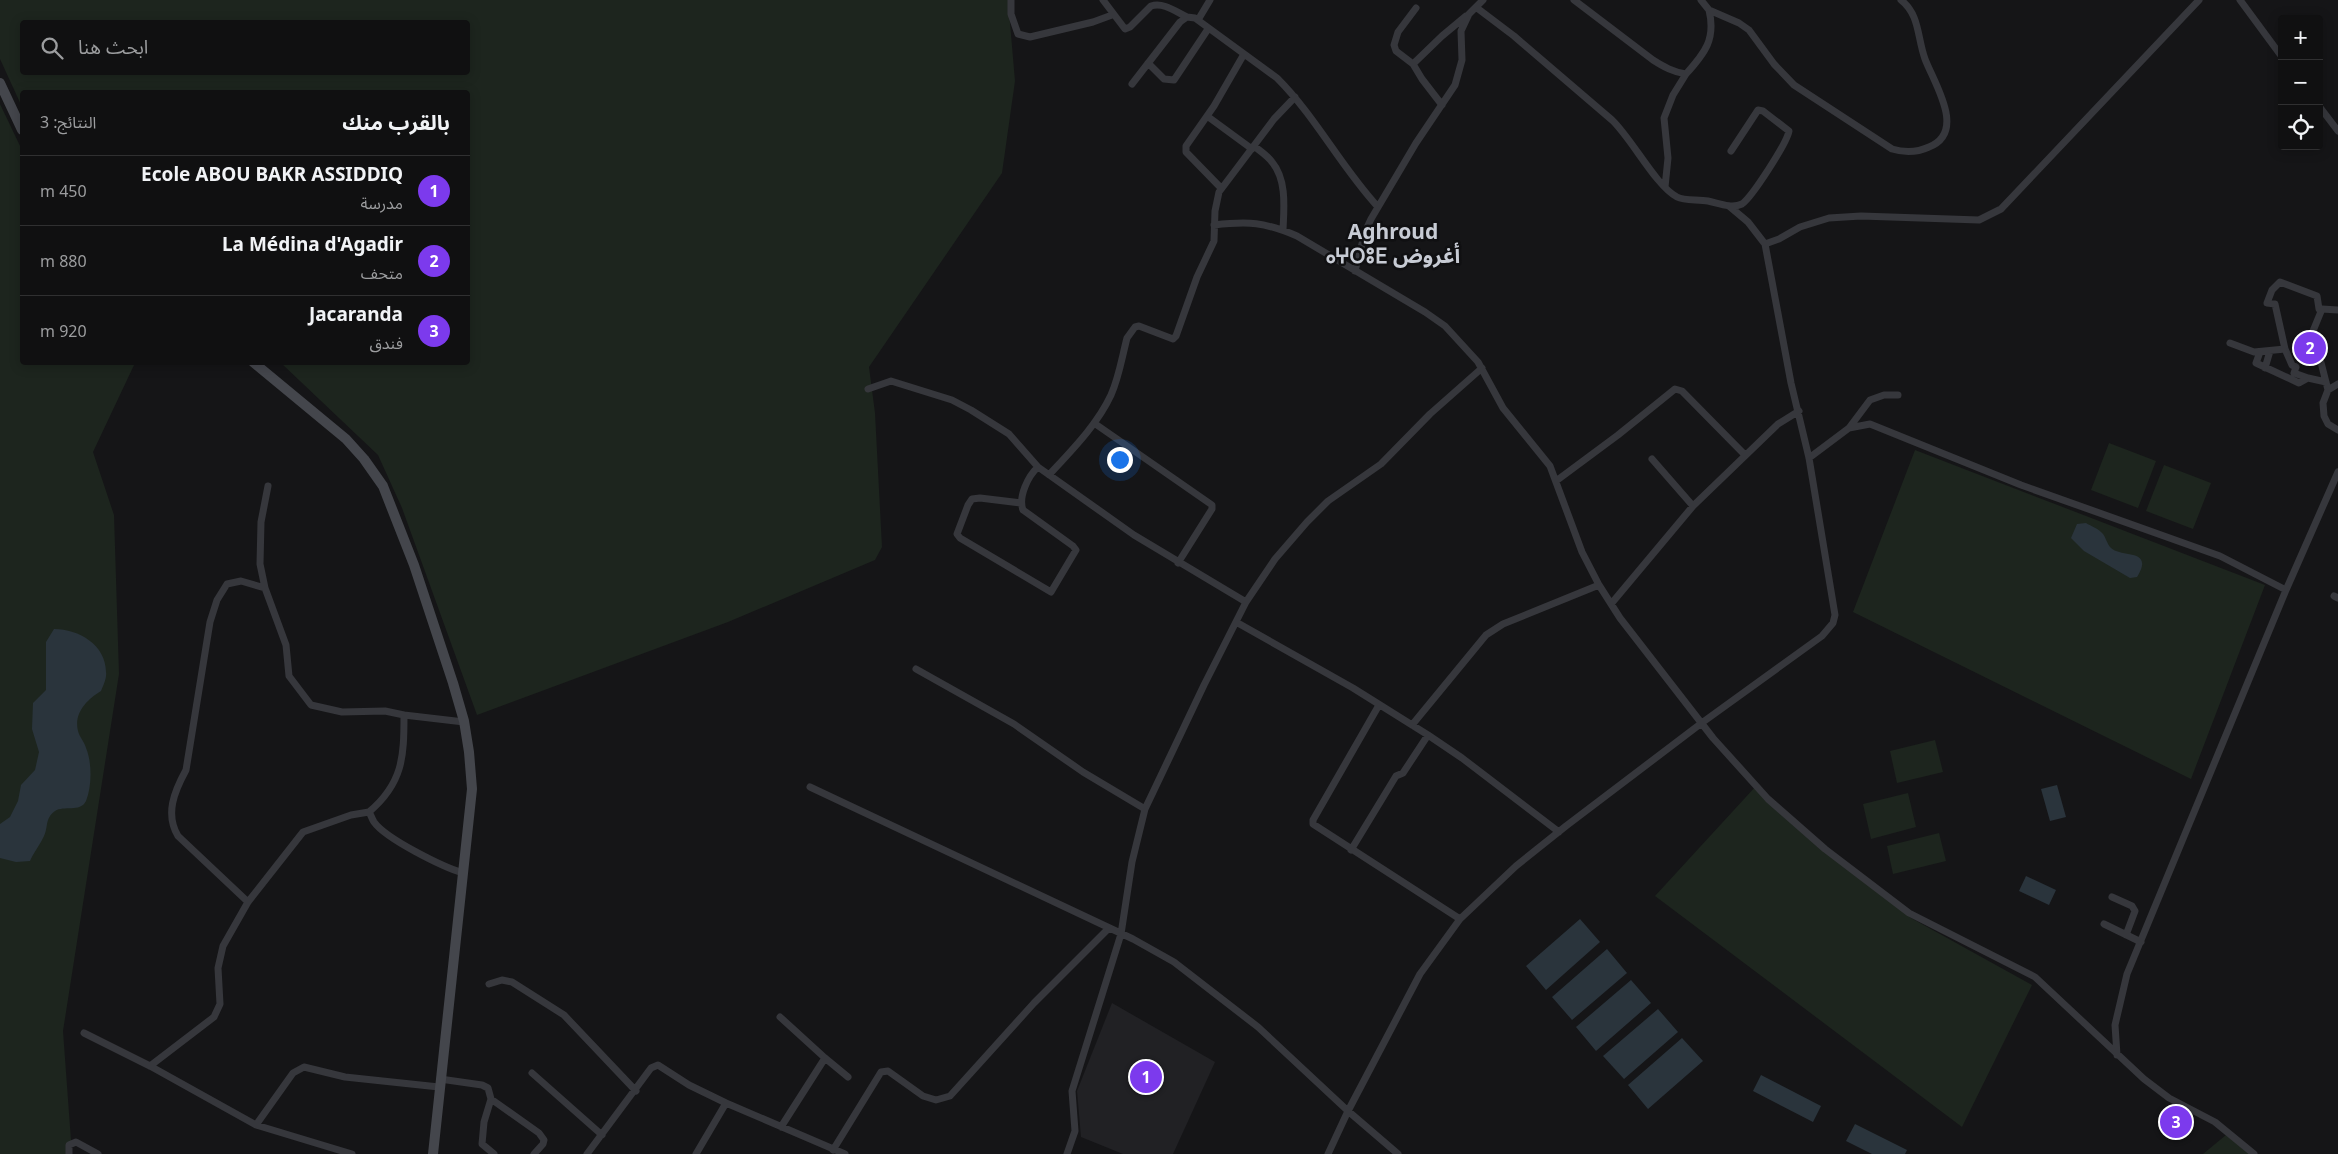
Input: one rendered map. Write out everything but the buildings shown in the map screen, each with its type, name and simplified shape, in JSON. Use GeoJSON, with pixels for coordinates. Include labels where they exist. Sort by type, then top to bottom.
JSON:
{"type":"FeatureCollection","features":[{"type":"Feature","properties":{"kind":"street"},"geometry":{"type":"LineString","coordinates":[[1011,0],[1011,14],[1018,34],[1023,36],[1039,35],[1094,22],[1112,15]]}},
{"type":"Feature","properties":{"kind":"street"},"geometry":{"type":"LineString","coordinates":[[1102,0],[1124,29],[1128,29],[1155,4],[1164,5],[1187,17],[1198,20],[1277,78],[1295,97],[1336,151],[1361,189],[1378,207]]}},
{"type":"Feature","properties":{"kind":"street"},"geometry":{"type":"LineString","coordinates":[[1198,20],[1210,0]]}},
{"type":"Feature","properties":{"kind":"street"},"geometry":{"type":"LineString","coordinates":[[1413,64],[1442,36],[1477,8],[1483,0]]}},
{"type":"Feature","properties":{"kind":"street"},"geometry":{"type":"LineString","coordinates":[[1574,0],[1666,68],[1686,74]]}},
{"type":"Feature","properties":{"kind":"street"},"geometry":{"type":"LineString","coordinates":[[1665,187],[1668,158],[1664,118],[1673,95],[1686,74],[1704,54],[1713,25],[1709,10],[1701,0]]}},
{"type":"Feature","properties":{"kind":"street"},"geometry":{"type":"LineString","coordinates":[[1709,10],[1739,23],[1749,30],[1774,64],[1805,94],[1833,109],[1892,149],[1904,152],[1920,151],[1933,146],[1946,131],[1948,120],[1945,106],[1925,58],[1915,18],[1911,8],[1901,0]]}},
{"type":"Feature","properties":{"kind":"street"},"geometry":{"type":"LineString","coordinates":[[1766,244],[1800,227],[1829,218],[1861,216],[1979,220],[1991,215],[2001,209],[2198,0]]}},
{"type":"Feature","properties":{"kind":"street"},"geometry":{"type":"LineString","coordinates":[[2240,0],[2278,51]]}},
{"type":"Feature","properties":{"kind":"street"},"geometry":{"type":"LineString","coordinates":[[1416,8],[1398,32],[1394,45],[1396,51],[1413,64],[1442,105]]}},
{"type":"Feature","properties":{"kind":"street"},"geometry":{"type":"LineString","coordinates":[[1477,8],[1514,36],[1622,130],[1665,187],[1677,197],[1738,206],[1746,201],[1787,139],[1789,131],[1764,111],[1758,110],[1731,152]]}},
{"type":"Feature","properties":{"kind":"street"},"geometry":{"type":"LineString","coordinates":[[1355,271],[1365,232],[1378,207],[1416,143],[1454,85],[1461,67],[1460,34],[1469,14]]}},
{"type":"Feature","properties":{"kind":"street"},"geometry":{"type":"LineString","coordinates":[[1132,84],[1180,22],[1187,17]]}},
{"type":"Feature","properties":{"kind":"street"},"geometry":{"type":"LineString","coordinates":[[1148,62],[1164,79],[1174,80],[1208,28]]}},
{"type":"Feature","properties":{"kind":"street"},"geometry":{"type":"LineString","coordinates":[[1221,188],[1186,152],[1186,146],[1207,116],[1244,54]]}},
{"type":"Feature","properties":{"kind":"street"},"geometry":{"type":"LineString","coordinates":[[0,82],[20,126]]}},
{"type":"Feature","properties":{"kind":"street"},"geometry":{"type":"LineString","coordinates":[[1049,475],[1094,423],[1112,393],[1127,338],[1135,327],[1139,326],[1172,339],[1176,336],[1196,277],[1214,241],[1216,201],[1221,188],[1274,119],[1295,97]]}},
{"type":"Feature","properties":{"kind":"street"},"geometry":{"type":"LineString","coordinates":[[2323,111],[2338,131]]}},
{"type":"Feature","properties":{"kind":"street"},"geometry":{"type":"LineString","coordinates":[[1207,116],[1272,161],[1278,172],[1284,204],[1283,230]]}},
{"type":"Feature","properties":{"kind":"street"},"geometry":{"type":"LineString","coordinates":[[1328,1154],[1348,1111],[1420,974],[1460,919],[1516,866],[1703,722],[1822,636],[1833,623],[1835,615],[1809,458],[1791,383],[1766,244],[1748,222],[1729,206]]}},
{"type":"Feature","properties":{"kind":"street"},"geometry":{"type":"LineString","coordinates":[[1214,225],[1258,222],[1297,236],[1426,312],[1445,326],[1462,343],[1482,368],[1503,408],[1550,466],[1568,518],[1599,585],[1611,604],[1714,738],[1768,799],[1825,848],[1909,913],[2035,977],[2117,1055],[2169,1098],[2215,1122],[2254,1154]]}},
{"type":"Feature","properties":{"kind":"street"},"geometry":{"type":"LineString","coordinates":[[2338,310],[2318,309],[2317,296],[2280,282],[2272,290],[2266,303],[2276,304],[2285,349],[2292,365],[2296,367],[2294,373],[2327,386],[2338,384]]}},
{"type":"Feature","properties":{"kind":"street"},"geometry":{"type":"LineString","coordinates":[[2322,309],[2313,331],[2327,386],[2323,403],[2324,416],[2328,424],[2338,430]]}},
{"type":"Feature","properties":{"kind":"street"},"geometry":{"type":"LineString","coordinates":[[2230,342],[2254,352],[2285,349]]}},
{"type":"Feature","properties":{"kind":"street"},"geometry":{"type":"LineString","coordinates":[[2265,368],[2270,351]]}},
{"type":"Feature","properties":{"kind":"street"},"geometry":{"type":"LineString","coordinates":[[2260,352],[2256,364],[2299,383],[2308,378]]}},
{"type":"Feature","properties":{"kind":"street"},"geometry":{"type":"LineString","coordinates":[[257,365],[346,439],[364,459],[382,486],[414,565],[454,683],[464,722],[472,789],[432,1154]]}},
{"type":"Feature","properties":{"kind":"street"},"geometry":{"type":"LineString","coordinates":[[1067,1154],[1075,1131],[1072,1091],[1122,934],[1132,862],[1145,809],[1246,602],[1275,559],[1328,501],[1381,464],[1436,408],[1482,368]]}},
{"type":"Feature","properties":{"kind":"street"},"geometry":{"type":"LineString","coordinates":[[868,389],[891,381],[958,403],[1009,434],[1038,467],[1134,535],[1246,602]]}},
{"type":"Feature","properties":{"kind":"street"},"geometry":{"type":"LineString","coordinates":[[1556,481],[1618,435],[1674,389],[1682,391],[1745,455]]}},
{"type":"Feature","properties":{"kind":"street"},"geometry":{"type":"LineString","coordinates":[[1809,458],[1848,428],[1870,400],[1884,395],[1898,395]]}},
{"type":"Feature","properties":{"kind":"street"},"geometry":{"type":"LineString","coordinates":[[1611,604],[1694,506],[1778,424],[1799,411]]}},
{"type":"Feature","properties":{"kind":"street"},"geometry":{"type":"LineString","coordinates":[[1094,423],[1212,505],[1178,563]]}},
{"type":"Feature","properties":{"kind":"street"},"geometry":{"type":"LineString","coordinates":[[1848,428],[1870,424],[2021,485],[2220,556],[2286,590]]}},
{"type":"Feature","properties":{"kind":"street"},"geometry":{"type":"LineString","coordinates":[[1652,459],[1694,506]]}},
{"type":"Feature","properties":{"kind":"street"},"geometry":{"type":"LineString","coordinates":[[1020,504],[980,498],[972,499],[957,534],[960,538],[1051,592],[1076,550],[1023,510],[1020,504],[1030,474],[1038,467]]}},
{"type":"Feature","properties":{"kind":"street"},"geometry":{"type":"LineString","coordinates":[[2117,1055],[2115,1025],[2127,974],[2286,590],[2338,472]]}},
{"type":"Feature","properties":{"kind":"street"},"geometry":{"type":"LineString","coordinates":[[268,486],[261,522],[260,564],[265,588],[286,645],[288,676],[311,705],[342,712],[386,711],[464,722]]}},
{"type":"Feature","properties":{"kind":"street"},"geometry":{"type":"LineString","coordinates":[[248,902],[178,836],[172,826],[170,812],[177,786],[186,770],[210,622],[217,600],[227,584],[241,581],[265,588]]}},
{"type":"Feature","properties":{"kind":"street"},"geometry":{"type":"LineString","coordinates":[[1412,725],[1486,635],[1503,624],[1599,585]]}},
{"type":"Feature","properties":{"kind":"street"},"geometry":{"type":"LineString","coordinates":[[1236,622],[1353,688],[1428,735],[1462,758],[1559,832]]}},
{"type":"Feature","properties":{"kind":"street"},"geometry":{"type":"LineString","coordinates":[[916,669],[1014,724],[1083,772],[1145,809]]}},
{"type":"Feature","properties":{"kind":"street"},"geometry":{"type":"LineString","coordinates":[[1379,705],[1313,820],[1316,828],[1460,919]]}},
{"type":"Feature","properties":{"kind":"street"},"geometry":{"type":"LineString","coordinates":[[150,1066],[214,1017],[220,1004],[218,968],[224,946],[248,902],[303,832],[351,815],[369,812],[384,799],[397,776],[404,750],[404,715]]}},
{"type":"Feature","properties":{"kind":"street"},"geometry":{"type":"LineString","coordinates":[[1350,850],[1396,776],[1403,773],[1428,735]]}},
{"type":"Feature","properties":{"kind":"street"},"geometry":{"type":"LineString","coordinates":[[810,787],[1122,934],[1174,962],[1258,1027],[1348,1111],[1398,1154]]}},
{"type":"Feature","properties":{"kind":"street"},"geometry":{"type":"LineString","coordinates":[[369,812],[375,824],[397,840],[448,868],[463,873]]}},
{"type":"Feature","properties":{"kind":"street"},"geometry":{"type":"LineString","coordinates":[[2112,897],[2132,906],[2134,911],[2126,935]]}},
{"type":"Feature","properties":{"kind":"street"},"geometry":{"type":"LineString","coordinates":[[2104,924],[2141,942]]}},
{"type":"Feature","properties":{"kind":"street"},"geometry":{"type":"LineString","coordinates":[[833,1150],[881,1072],[888,1071],[923,1096],[936,1100],[950,1096],[1034,1003],[1109,928]]}},
{"type":"Feature","properties":{"kind":"street"},"geometry":{"type":"LineString","coordinates":[[489,984],[502,980],[512,982],[564,1015],[636,1091]]}},
{"type":"Feature","properties":{"kind":"street"},"geometry":{"type":"LineString","coordinates":[[780,1016],[848,1077]]}},
{"type":"Feature","properties":{"kind":"street"},"geometry":{"type":"LineString","coordinates":[[84,1033],[150,1066],[256,1124],[352,1154]]}},
{"type":"Feature","properties":{"kind":"street"},"geometry":{"type":"LineString","coordinates":[[781,1127],[825,1058]]}},
{"type":"Feature","properties":{"kind":"street"},"geometry":{"type":"LineString","coordinates":[[587,1154],[636,1091],[651,1068],[658,1065],[689,1085],[726,1103],[845,1154]]}},
{"type":"Feature","properties":{"kind":"street"},"geometry":{"type":"LineString","coordinates":[[256,1124],[293,1073],[304,1067],[345,1077],[482,1085],[488,1088],[491,1099],[484,1122],[482,1144],[494,1154]]}},
{"type":"Feature","properties":{"kind":"street"},"geometry":{"type":"LineString","coordinates":[[532,1073],[602,1135]]}},
{"type":"Feature","properties":{"kind":"street"},"geometry":{"type":"LineString","coordinates":[[491,1099],[539,1133],[544,1140],[544,1144],[534,1154]]}},
{"type":"Feature","properties":{"kind":"street"},"geometry":{"type":"LineString","coordinates":[[696,1154],[726,1103]]}},
{"type":"Feature","properties":{"kind":"street"},"geometry":{"type":"LineString","coordinates":[[69,1154],[69,1145],[76,1142],[98,1154]]}},
{"type":"Feature","properties":{"kind":"shaded area"},"geometry":{"type":"Polygon","coordinates":[[[0,0],[1008,0],[1015,81],[1002,173],[869,367],[875,413],[882,547],[875,560],[728,622],[477,715],[402,508],[378,455],[283,365],[470,365],[470,90],[20,90],[20,103],[0,59],[0,0]]]}},
{"type":"Feature","properties":{"kind":"shaded area"},"geometry":{"type":"Polygon","coordinates":[[[0,104],[20,146],[20,365],[134,365],[93,452],[114,515],[119,674],[63,1031],[72,1154],[0,1154],[0,104]]]}},
{"type":"Feature","properties":{"kind":"shaded area"},"geometry":{"type":"Polygon","coordinates":[[[2109,443],[2156,461],[2138,508],[2091,490],[2109,443]]]}},
{"type":"Feature","properties":{"kind":"shaded area"},"geometry":{"type":"Polygon","coordinates":[[[1915,450],[2265,585],[2191,779],[1853,612],[1915,450]]]}},
{"type":"Feature","properties":{"kind":"shaded area"},"geometry":{"type":"Polygon","coordinates":[[[2164,465],[2211,483],[2193,529],[2146,511],[2164,465]]]}},
{"type":"Feature","properties":{"kind":"shaded area"},"geometry":{"type":"Polygon","coordinates":[[[2086,523],[2101,532],[2111,548],[2139,558],[2142,562],[2137,577],[2130,578],[2084,551],[2071,538],[2077,524],[2086,523]]]}},
{"type":"Feature","properties":{"kind":"shaded area"},"geometry":{"type":"Polygon","coordinates":[[[54,629],[73,632],[89,640],[96,647],[105,662],[106,677],[101,691],[90,699],[82,709],[77,721],[79,734],[89,760],[89,788],[83,805],[76,808],[59,809],[49,817],[45,834],[30,861],[16,862],[0,858],[0,824],[10,817],[18,801],[21,785],[35,770],[39,752],[32,729],[33,703],[46,690],[46,642],[54,629]]]}},
{"type":"Feature","properties":{"kind":"shaded area"},"geometry":{"type":"Polygon","coordinates":[[[1935,740],[1943,772],[1897,783],[1890,751],[1935,740]]]}},
{"type":"Feature","properties":{"kind":"shaded area"},"geometry":{"type":"Polygon","coordinates":[[[2057,785],[2066,817],[2050,821],[2041,789],[2057,785]]]}},
{"type":"Feature","properties":{"kind":"shaded area"},"geometry":{"type":"Polygon","coordinates":[[[1756,786],[1911,918],[2032,985],[1962,1127],[1655,896],[1756,786]]]}},
{"type":"Feature","properties":{"kind":"shaded area"},"geometry":{"type":"Polygon","coordinates":[[[1908,793],[1916,827],[1871,839],[1863,804],[1908,793]]]}},
{"type":"Feature","properties":{"kind":"shaded area"},"geometry":{"type":"Polygon","coordinates":[[[1939,833],[1946,861],[1893,874],[1887,846],[1939,833]]]}},
{"type":"Feature","properties":{"kind":"shaded area"},"geometry":{"type":"Polygon","coordinates":[[[2026,876],[2056,890],[2049,905],[2019,891],[2026,876]]]}},
{"type":"Feature","properties":{"kind":"shaded area"},"geometry":{"type":"Polygon","coordinates":[[[1580,919],[1600,942],[1546,990],[1526,966],[1580,919]]]}},
{"type":"Feature","properties":{"kind":"shaded area"},"geometry":{"type":"Polygon","coordinates":[[[1607,949],[1627,973],[1572,1020],[1552,997],[1607,949]]]}},
{"type":"Feature","properties":{"kind":"shaded area"},"geometry":{"type":"Polygon","coordinates":[[[1631,980],[1651,1003],[1596,1051],[1576,1027],[1631,980]]]}},
{"type":"Feature","properties":{"kind":"shaded area"},"geometry":{"type":"Polygon","coordinates":[[[1112,1003],[1215,1062],[1173,1154],[1123,1154],[1081,1137],[1077,1091],[1112,1003]]]}},
{"type":"Feature","properties":{"kind":"shaded area"},"geometry":{"type":"Polygon","coordinates":[[[1658,1009],[1678,1032],[1624,1079],[1603,1056],[1658,1009]]]}},
{"type":"Feature","properties":{"kind":"shaded area"},"geometry":{"type":"Polygon","coordinates":[[[1682,1038],[1703,1061],[1648,1109],[1628,1085],[1682,1038]]]}},
{"type":"Feature","properties":{"kind":"shaded area"},"geometry":{"type":"Polygon","coordinates":[[[1761,1075],[1821,1106],[1813,1122],[1753,1091],[1761,1075]]]}},
{"type":"Feature","properties":{"kind":"shaded area"},"geometry":{"type":"Polygon","coordinates":[[[1855,1124],[1907,1150],[1905,1154],[1872,1154],[1846,1141],[1855,1124]]]}},
{"type":"Feature","properties":{"kind":"shaded area"},"geometry":{"type":"Polygon","coordinates":[[[2226,1135],[2250,1154],[2203,1154],[2226,1135]]]}},
{"type":"Feature","properties":{"kind":"place","name":"La Médina d'Agadir"},"geometry":{"type":"Point","coordinates":[2310,348]}},
{"type":"Feature","properties":{"kind":"place","name":"Ecole ABOU BAKR ASSIDDIQ"},"geometry":{"type":"Point","coordinates":[1146,1077]}},
{"type":"Feature","properties":{"kind":"place","name":"Jacaranda"},"geometry":{"type":"Point","coordinates":[2176,1122]}},
{"type":"Feature","properties":{"kind":"district","name":"Aghroud ⴰⵖⵔⵓⴹ أغروض"},"geometry":{"type":"Point","coordinates":[1393,243]}}]}
